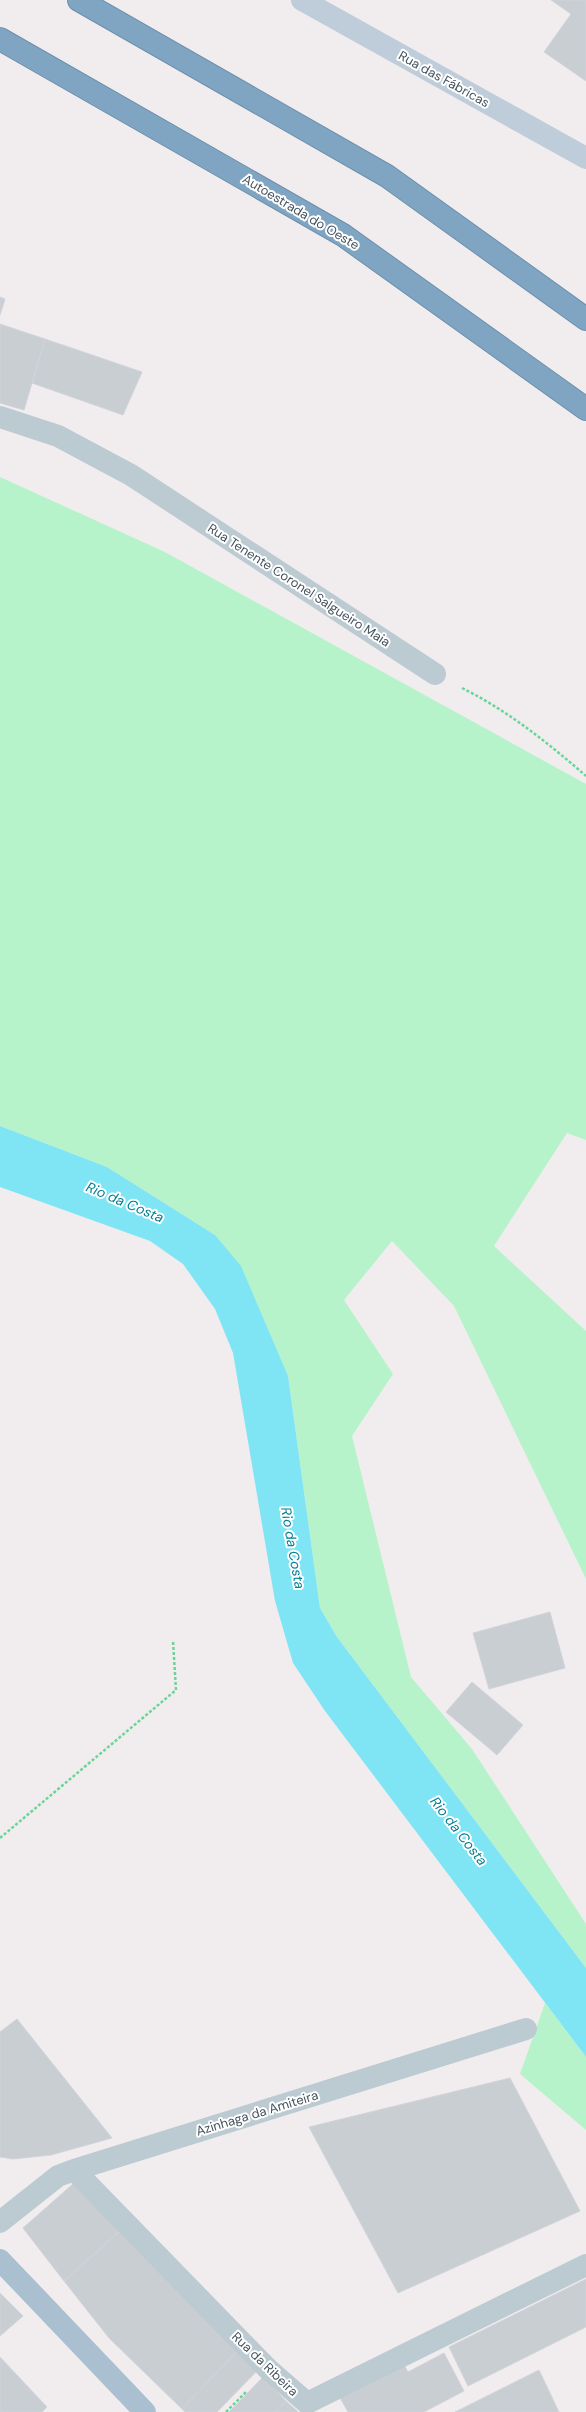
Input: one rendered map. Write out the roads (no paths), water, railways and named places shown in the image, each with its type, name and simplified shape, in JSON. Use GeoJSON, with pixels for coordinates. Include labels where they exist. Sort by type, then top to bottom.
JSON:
{"type":"FeatureCollection","features":[{"type":"Feature","properties":{"kind":"highway"},"geometry":{"type":"LineString","coordinates":[[79,0],[387,176],[586,319]]}},
{"type":"Feature","properties":{"kind":"highway","name":"Autoestrada do Oeste"},"geometry":{"type":"LineString","coordinates":[[0,39],[343,234],[586,410]]}},
{"type":"Feature","properties":{"kind":"main road"},"geometry":{"type":"LineString","coordinates":[[0,2260],[145,2412]]}},
{"type":"Feature","properties":{"kind":"street","name":"Rua das Fábricas"},"geometry":{"type":"LineString","coordinates":[[302,0],[586,158]]}},
{"type":"Feature","properties":{"kind":"street","name":"Rua Tenente Coronel Salgueiro Maia"},"geometry":{"type":"LineString","coordinates":[[0,417],[58,436],[131,475],[435,674]]}},
{"type":"Feature","properties":{"kind":"street","name":"Azinhaga da Amiteira"},"geometry":{"type":"LineString","coordinates":[[0,2222],[58,2176],[74,2170],[526,2029]]}},
{"type":"Feature","properties":{"kind":"street","name":"Rua da Ribeira"},"geometry":{"type":"LineString","coordinates":[[74,2170],[268,2369],[312,2408],[586,2266]]}},
{"type":"Feature","properties":{"kind":"water","name":"Rio da Costa"},"geometry":{"type":"Polygon","coordinates":[[[0,1126],[107,1167],[215,1235],[241,1266],[288,1376],[320,1608],[337,1637],[586,1968],[586,2057],[325,1711],[293,1663],[275,1601],[233,1353],[215,1309],[183,1264],[150,1241],[0,1187],[0,1126]]]}}]}
